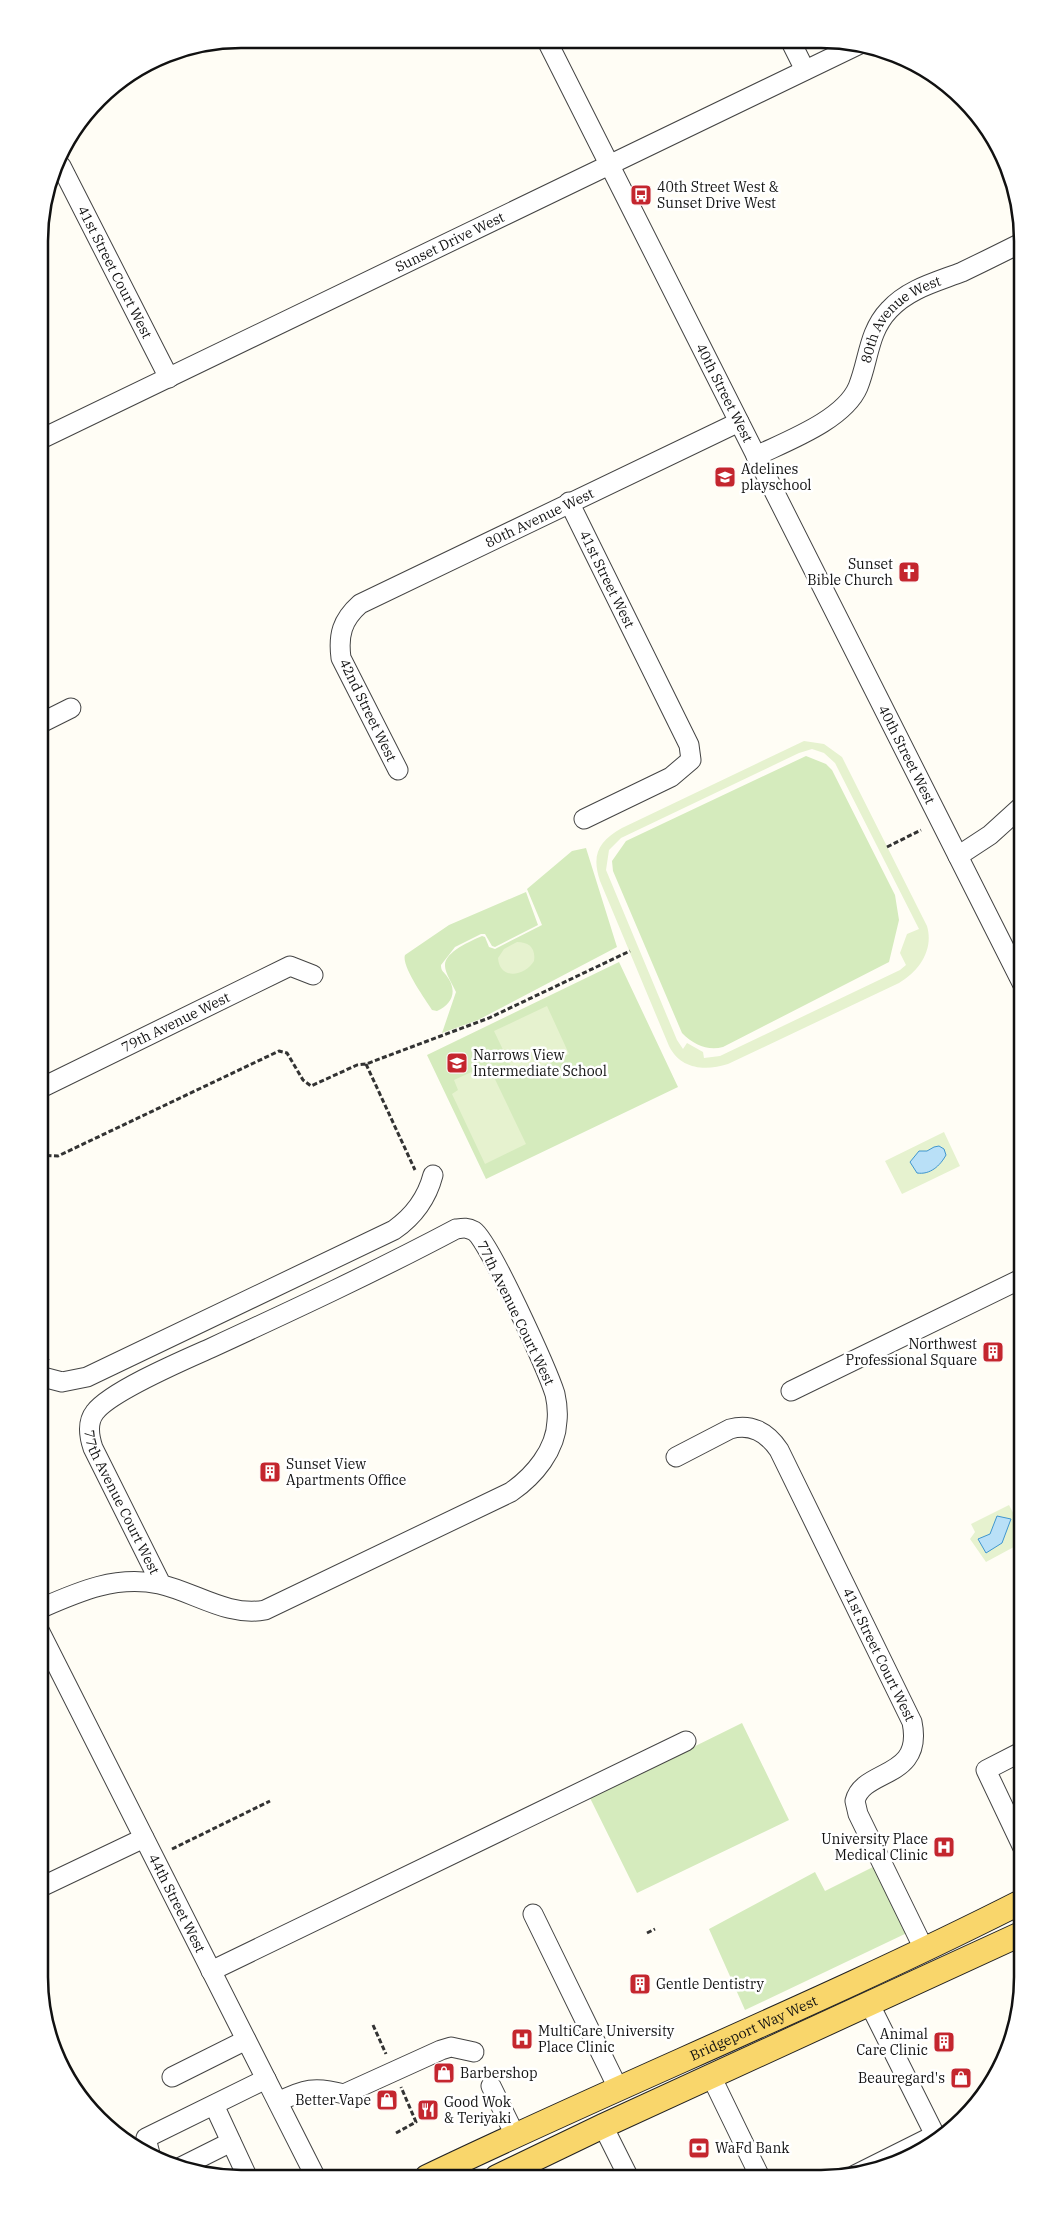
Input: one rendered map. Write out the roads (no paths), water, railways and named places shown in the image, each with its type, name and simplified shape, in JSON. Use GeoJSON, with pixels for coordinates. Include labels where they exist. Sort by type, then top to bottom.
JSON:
{"type":"FeatureCollection","features":[{"type":"Feature","properties":{"kind":"main road","name":"Bridgeport Way West"},"geometry":{"type":"LineString","coordinates":[[442,2170],[618,2088],[925,1951],[1014,1906]]}},
{"type":"Feature","properties":{"kind":"main road","name":"Bridgeport Way West"},"geometry":{"type":"LineString","coordinates":[[512,2170],[711,2076],[1014,1938]]}},
{"type":"Feature","properties":{"kind":"street","name":"40th Street West"},"geometry":{"type":"LineString","coordinates":[[550,48],[1014,967]]}},
{"type":"Feature","properties":{"kind":"street"},"geometry":{"type":"LineString","coordinates":[[794,48],[805,70]]}},
{"type":"Feature","properties":{"kind":"street","name":"Sunset Drive West"},"geometry":{"type":"LineString","coordinates":[[48,436],[849,49]]}},
{"type":"Feature","properties":{"kind":"street","name":"41st Street Court West"},"geometry":{"type":"LineString","coordinates":[[62,168],[169,378]]}},
{"type":"Feature","properties":{"kind":"street","name":"80th Avenue West"},"geometry":{"type":"LineString","coordinates":[[756,456],[815,426],[849,400],[857,389],[874,332],[888,311],[899,300],[1014,246]]}},
{"type":"Feature","properties":{"kind":"street","name":"80th Avenue West"},"geometry":{"type":"LineString","coordinates":[[345,621],[360,604],[739,422]]}},
{"type":"Feature","properties":{"kind":"street","name":"41st Street West"},"geometry":{"type":"LineString","coordinates":[[569,502],[688,745],[691,760],[671,777],[584,819]]}},
{"type":"Feature","properties":{"kind":"street","name":"42nd Street West"},"geometry":{"type":"LineString","coordinates":[[345,621],[339,642],[341,658],[398,770]]}},
{"type":"Feature","properties":{"kind":"street"},"geometry":{"type":"LineString","coordinates":[[48,720],[71,708]]}},
{"type":"Feature","properties":{"kind":"street"},"geometry":{"type":"LineString","coordinates":[[958,856],[990,835],[1014,813]]}},
{"type":"Feature","properties":{"kind":"street","name":"79th Avenue West"},"geometry":{"type":"LineString","coordinates":[[48,1085],[290,966],[313,975]]}},
{"type":"Feature","properties":{"kind":"street"},"geometry":{"type":"LineString","coordinates":[[48,1378],[62,1382],[88,1377],[394,1230],[411,1216],[427,1194],[434,1175]]}},
{"type":"Feature","properties":{"kind":"street","name":"77th Avenue Court West"},"geometry":{"type":"LineString","coordinates":[[48,1605],[89,1588],[108,1583],[137,1581],[160,1584],[238,1611],[265,1610],[511,1492],[529,1478],[546,1454],[556,1431],[558,1409],[555,1395],[540,1356],[488,1249],[476,1232],[466,1227],[456,1230],[400,1259],[156,1374],[105,1402],[94,1412],[89,1428],[93,1448],[160,1584]]}},
{"type":"Feature","properties":{"kind":"street"},"geometry":{"type":"LineString","coordinates":[[791,1391],[1014,1282]]}},
{"type":"Feature","properties":{"kind":"street","name":"41st Street Court West"},"geometry":{"type":"LineString","coordinates":[[676,1457],[730,1429],[740,1427],[759,1430],[768,1436],[779,1450],[912,1722],[914,1738],[906,1759],[895,1769],[861,1790],[855,1801],[858,1814],[925,1951]]}},
{"type":"Feature","properties":{"kind":"street","name":"44th Street West"},"geometry":{"type":"LineString","coordinates":[[48,1648],[312,2170]]}},
{"type":"Feature","properties":{"kind":"street"},"geometry":{"type":"LineString","coordinates":[[211,1971],[686,1741]]}},
{"type":"Feature","properties":{"kind":"street"},"geometry":{"type":"LineString","coordinates":[[1014,1756],[986,1770],[1014,1817]]}},
{"type":"Feature","properties":{"kind":"street"},"geometry":{"type":"LineString","coordinates":[[48,1884],[144,1838]]}},
{"type":"Feature","properties":{"kind":"street"},"geometry":{"type":"LineString","coordinates":[[533,1914],[618,2088]]}},
{"type":"Feature","properties":{"kind":"street"},"geometry":{"type":"LineString","coordinates":[[870,2004],[935,2134]]}},
{"type":"Feature","properties":{"kind":"street"},"geometry":{"type":"LineString","coordinates":[[172,2078],[246,2040]]}},
{"type":"Feature","properties":{"kind":"street"},"geometry":{"type":"LineString","coordinates":[[278,2102],[308,2089],[326,2089],[344,2094],[451,2047],[474,2052]]}},
{"type":"Feature","properties":{"kind":"street"},"geometry":{"type":"LineString","coordinates":[[711,2076],[756,2170]]}},
{"type":"Feature","properties":{"kind":"street"},"geometry":{"type":"LineString","coordinates":[[148,2147],[146,2138],[266,2080]]}},
{"type":"Feature","properties":{"kind":"street"},"geometry":{"type":"LineString","coordinates":[[491,2086],[515,2135]]}},
{"type":"Feature","properties":{"kind":"street"},"geometry":{"type":"LineString","coordinates":[[214,2105],[231,2142],[238,2170]]}},
{"type":"Feature","properties":{"kind":"street"},"geometry":{"type":"LineString","coordinates":[[603,2126],[625,2170]]}},
{"type":"Feature","properties":{"kind":"street"},"geometry":{"type":"LineString","coordinates":[[188,2163],[231,2142]]}},
{"type":"Feature","properties":{"kind":"water"},"geometry":{"type":"Polygon","coordinates":[[[939,1146],[944,1149],[946,1155],[944,1159],[930,1171],[917,1173],[910,1162],[919,1151],[927,1151],[939,1146]]]}},
{"type":"Feature","properties":{"kind":"water"},"geometry":{"type":"Polygon","coordinates":[[[997,1516],[1011,1519],[1002,1543],[986,1553],[978,1539],[990,1534],[997,1516]]]}},
{"type":"Feature","properties":{"kind":"place","name":"40th Street West & Sunset Drive West"},"geometry":{"type":"Point","coordinates":[641,195]}},
{"type":"Feature","properties":{"kind":"place","name":"Adelines playschool"},"geometry":{"type":"Point","coordinates":[725,477]}},
{"type":"Feature","properties":{"kind":"place","name":"Sunset Bible Church"},"geometry":{"type":"Point","coordinates":[909,572]}},
{"type":"Feature","properties":{"kind":"place","name":"Narrows View Intermediate School"},"geometry":{"type":"Point","coordinates":[457,1063]}},
{"type":"Feature","properties":{"kind":"place","name":"Northwest Professional Square"},"geometry":{"type":"Point","coordinates":[993,1352]}},
{"type":"Feature","properties":{"kind":"place","name":"Sunset View Apartments Office"},"geometry":{"type":"Point","coordinates":[270,1472]}},
{"type":"Feature","properties":{"kind":"place","name":"University Place Medical Clinic"},"geometry":{"type":"Point","coordinates":[944,1847]}},
{"type":"Feature","properties":{"kind":"place","name":"Gentle Dentistry"},"geometry":{"type":"Point","coordinates":[640,1984]}},
{"type":"Feature","properties":{"kind":"place","name":"MultiCare University Place Clinic"},"geometry":{"type":"Point","coordinates":[522,2039]}},
{"type":"Feature","properties":{"kind":"place","name":"Animal Care Clinic"},"geometry":{"type":"Point","coordinates":[944,2042]}},
{"type":"Feature","properties":{"kind":"place","name":"Barbershop"},"geometry":{"type":"Point","coordinates":[444,2073]}},
{"type":"Feature","properties":{"kind":"place","name":"Beauregard's"},"geometry":{"type":"Point","coordinates":[961,2078]}},
{"type":"Feature","properties":{"kind":"place","name":"Better Vape"},"geometry":{"type":"Point","coordinates":[387,2100]}},
{"type":"Feature","properties":{"kind":"place","name":"Good Wok & Teriyaki"},"geometry":{"type":"Point","coordinates":[428,2110]}},
{"type":"Feature","properties":{"kind":"place","name":"WaFd Bank"},"geometry":{"type":"Point","coordinates":[699,2148]}}]}
